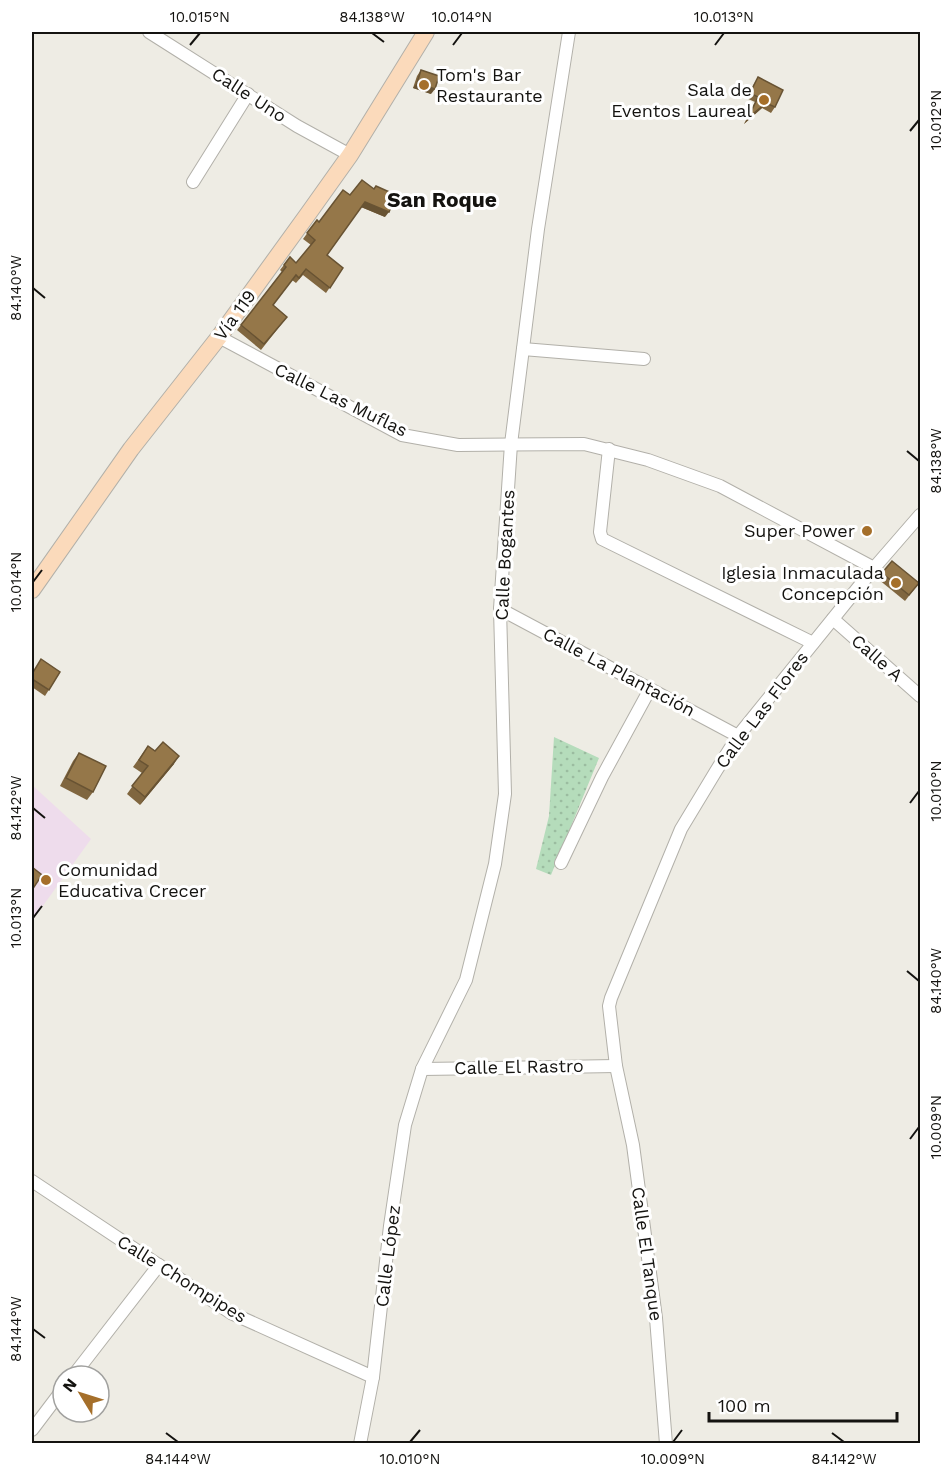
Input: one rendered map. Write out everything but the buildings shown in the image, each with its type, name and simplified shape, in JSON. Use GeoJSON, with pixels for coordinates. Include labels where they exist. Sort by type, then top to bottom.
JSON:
{"type":"FeatureCollection","features":[{"type":"Feature","properties":{"kind":"main road","name":"Vía 119"},"geometry":{"type":"LineString","coordinates":[[32,590],[131,450],[219,337],[350,155],[426,32]]}},
{"type":"Feature","properties":{"kind":"street","name":"Calle Uno"},"geometry":{"type":"LineString","coordinates":[[149,32],[350,155]]}},
{"type":"Feature","properties":{"kind":"street","name":"Calle Bogantes"},"geometry":{"type":"LineString","coordinates":[[422,1069],[466,980],[474,955],[495,864],[505,794],[500,609],[511,444],[538,229],[569,32]]}},
{"type":"Feature","properties":{"kind":"street"},"geometry":{"type":"LineString","coordinates":[[193,182],[248,94]]}},
{"type":"Feature","properties":{"kind":"street","name":"Calle Las Muflas"},"geometry":{"type":"LineString","coordinates":[[219,337],[402,435],[458,446],[562,442],[609,449],[648,460],[720,486],[874,568]]}},
{"type":"Feature","properties":{"kind":"street"},"geometry":{"type":"LineString","coordinates":[[523,349],[644,359]]}},
{"type":"Feature","properties":{"kind":"street"},"geometry":{"type":"LineString","coordinates":[[609,449],[600,532],[602,539],[813,643]]}},
{"type":"Feature","properties":{"kind":"street","name":"Calle Las Flores"},"geometry":{"type":"LineString","coordinates":[[616,1066],[609,1006],[611,998],[681,829],[738,736],[874,568],[921,515]]}},
{"type":"Feature","properties":{"kind":"street","name":"Calle La Plantación"},"geometry":{"type":"LineString","coordinates":[[500,609],[738,736]]}},
{"type":"Feature","properties":{"kind":"street","name":"Calle A"},"geometry":{"type":"LineString","coordinates":[[833,619],[921,696]]}},
{"type":"Feature","properties":{"kind":"street"},"geometry":{"type":"LineString","coordinates":[[561,863],[602,777],[650,689]]}},
{"type":"Feature","properties":{"kind":"street","name":"Calle El Rastro"},"geometry":{"type":"LineString","coordinates":[[422,1069],[616,1066]]}},
{"type":"Feature","properties":{"kind":"street","name":"Calle El Tanque"},"geometry":{"type":"LineString","coordinates":[[616,1066],[633,1145],[657,1318],[666,1443]]}},
{"type":"Feature","properties":{"kind":"street","name":"Calle López"},"geometry":{"type":"LineString","coordinates":[[360,1443],[373,1377],[390,1226],[405,1125],[422,1069]]}},
{"type":"Feature","properties":{"kind":"street","name":"Calle Chompipes"},"geometry":{"type":"LineString","coordinates":[[32,1181],[231,1313],[373,1377]]}},
{"type":"Feature","properties":{"kind":"street"},"geometry":{"type":"LineString","coordinates":[[82,1364],[159,1265]]}},
{"type":"Feature","properties":{"kind":"street"},"geometry":{"type":"LineString","coordinates":[[32,1430],[51,1405]]}},
{"type":"Feature","properties":{"kind":"shaded area","name":"Comunidad Educativa Crecer"},"geometry":{"type":"Polygon","coordinates":[[[32,785],[91,839],[32,921],[32,785]]]}},
{"type":"Feature","properties":{"kind":"green space"},"geometry":{"type":"Polygon","coordinates":[[[554,737],[599,758],[551,875],[536,869],[549,816],[554,737]]]}},
{"type":"Feature","properties":{"kind":"place","name":"Tom's Bar Restaurante"},"geometry":{"type":"Point","coordinates":[424,85]}},
{"type":"Feature","properties":{"kind":"place","name":"Sala de Eventos Laureal"},"geometry":{"type":"Point","coordinates":[764,100]}},
{"type":"Feature","properties":{"kind":"place","name":"Super Power"},"geometry":{"type":"Point","coordinates":[867,531]}},
{"type":"Feature","properties":{"kind":"place","name":"Iglesia Inmaculada Concepción"},"geometry":{"type":"Point","coordinates":[896,583]}},
{"type":"Feature","properties":{"kind":"place","name":"Comunidad Educativa Crecer"},"geometry":{"type":"Point","coordinates":[46,880]}},
{"type":"Feature","properties":{"kind":"district","name":"San Roque"},"geometry":{"type":"Point","coordinates":[442,200]}}]}
